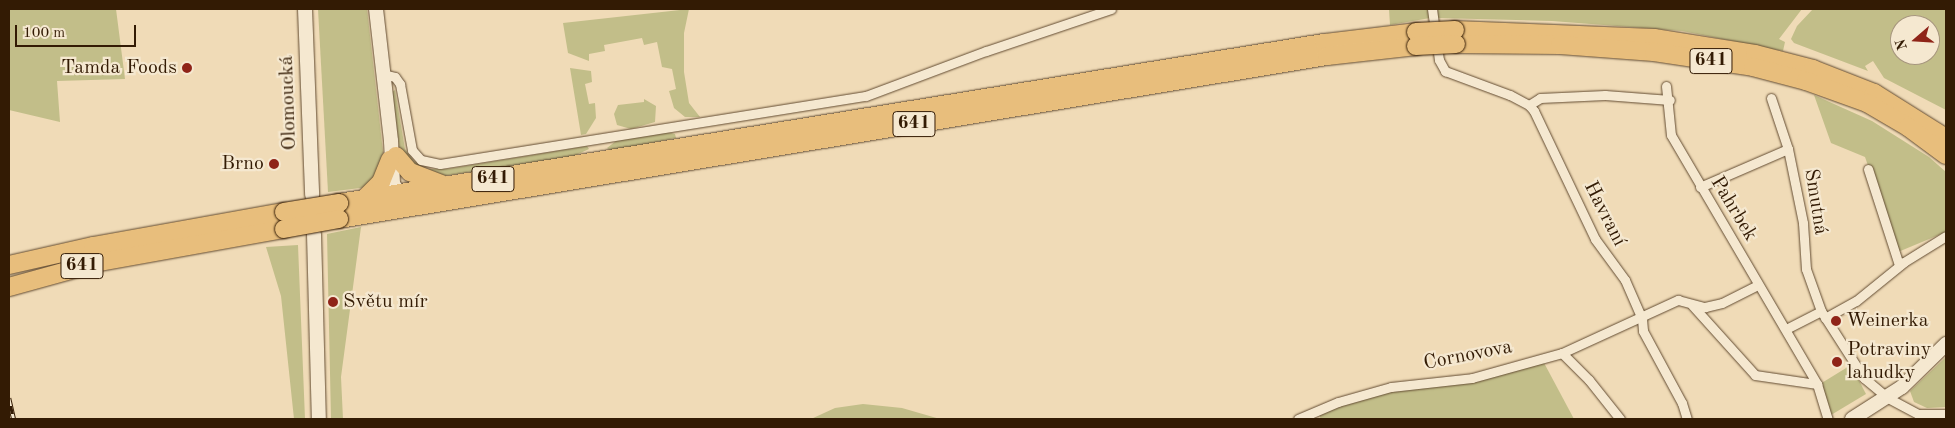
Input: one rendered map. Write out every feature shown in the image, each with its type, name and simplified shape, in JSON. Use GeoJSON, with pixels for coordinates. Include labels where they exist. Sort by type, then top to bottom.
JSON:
{"type":"FeatureCollection","features":[{"type":"Feature","properties":{"kind":"highway","name":"641"},"geometry":{"type":"LineString","coordinates":[[1455,37],[1654,52],[1753,67],[1806,81],[1867,103],[1908,127],[1946,155]]}},
{"type":"Feature","properties":{"kind":"highway","name":"641"},"geometry":{"type":"LineString","coordinates":[[339,211],[364,199],[1315,44],[1455,37],[1654,38],[1755,54],[1813,69],[1874,93],[1946,138]]}},
{"type":"Feature","properties":{"kind":"highway","name":"641"},"geometry":{"type":"LineString","coordinates":[[14,264],[339,211],[389,211],[1327,56],[1416,39]]}},
{"type":"Feature","properties":{"kind":"highway"},"geometry":{"type":"LineString","coordinates":[[364,199],[377,188],[392,152],[407,169],[423,179],[455,185]]}},
{"type":"Feature","properties":{"kind":"highway","name":"641"},"geometry":{"type":"LineString","coordinates":[[14,285],[100,262],[284,220]]}},
{"type":"Feature","properties":{"kind":"main road","name":"Olomoucká"},"geometry":{"type":"LineString","coordinates":[[304,9],[312,195]]}},
{"type":"Feature","properties":{"kind":"main road"},"geometry":{"type":"LineString","coordinates":[[376,9],[392,152],[402,184],[389,211]]}},
{"type":"Feature","properties":{"kind":"main road"},"geometry":{"type":"LineString","coordinates":[[398,194],[413,206]]}},
{"type":"Feature","properties":{"kind":"main road"},"geometry":{"type":"LineString","coordinates":[[314,234],[319,419]]}},
{"type":"Feature","properties":{"kind":"main road"},"geometry":{"type":"LineString","coordinates":[[1852,419],[1888,398],[1946,344]]}},
{"type":"Feature","properties":{"kind":"street"},"geometry":{"type":"LineString","coordinates":[[383,74],[391,75],[400,84],[412,150],[421,160],[440,164],[866,96],[986,50],[1111,9]]}},
{"type":"Feature","properties":{"kind":"street"},"geometry":{"type":"LineString","coordinates":[[1432,9],[1439,60],[1445,71],[1529,105],[1540,98],[1605,95],[1670,100]]}},
{"type":"Feature","properties":{"kind":"street","name":"Pahrbek"},"geometry":{"type":"LineString","coordinates":[[1666,86],[1670,100],[1672,135],[1700,187],[1817,384],[1828,419]]}},
{"type":"Feature","properties":{"kind":"street","name":"Smutná"},"geometry":{"type":"LineString","coordinates":[[1771,98],[1788,149],[1803,223],[1806,269],[1823,314],[1864,378],[1888,398],[1918,414],[1946,414]]}},
{"type":"Feature","properties":{"kind":"street","name":"Havraní"},"geometry":{"type":"LineString","coordinates":[[1529,105],[1594,239],[1625,280],[1642,319],[1643,331],[1682,403],[1687,419]]}},
{"type":"Feature","properties":{"kind":"street"},"geometry":{"type":"LineString","coordinates":[[1700,187],[1788,149]]}},
{"type":"Feature","properties":{"kind":"street"},"geometry":{"type":"LineString","coordinates":[[1868,169],[1899,265]]}},
{"type":"Feature","properties":{"kind":"street"},"geometry":{"type":"LineString","coordinates":[[1786,329],[1856,301],[1899,265],[1946,236]]}},
{"type":"Feature","properties":{"kind":"street"},"geometry":{"type":"LineString","coordinates":[[1692,304],[1705,307],[1722,303],[1758,285]]}},
{"type":"Feature","properties":{"kind":"street","name":"Cornovova"},"geometry":{"type":"LineString","coordinates":[[1298,419],[1338,402],[1391,387],[1472,378],[1562,353],[1642,319],[1678,300],[1692,304]]}},
{"type":"Feature","properties":{"kind":"street"},"geometry":{"type":"LineString","coordinates":[[1692,304],[1755,375],[1817,384]]}},
{"type":"Feature","properties":{"kind":"street"},"geometry":{"type":"LineString","coordinates":[[1562,353],[1590,380],[1620,419]]}},
{"type":"Feature","properties":{"kind":"shaded area"},"geometry":{"type":"Polygon","coordinates":[[[9,9],[116,9],[125,79],[57,81],[60,122],[9,110],[9,9]]]}},
{"type":"Feature","properties":{"kind":"shaded area"},"geometry":{"type":"Polygon","coordinates":[[[318,9],[367,9],[383,152],[381,166],[368,187],[328,192],[318,9]]]}},
{"type":"Feature","properties":{"kind":"shaded area"},"geometry":{"type":"Polygon","coordinates":[[[689,9],[684,33],[684,72],[689,103],[700,117],[685,117],[674,108],[669,91],[676,89],[672,69],[662,67],[657,42],[644,45],[642,38],[604,45],[605,51],[589,54],[589,61],[568,53],[563,23],[689,9]]]}},
{"type":"Feature","properties":{"kind":"shaded area"},"geometry":{"type":"Polygon","coordinates":[[[1389,9],[1428,9],[1430,18],[1390,25],[1389,9]]]}},
{"type":"Feature","properties":{"kind":"shaded area"},"geometry":{"type":"Polygon","coordinates":[[[1438,9],[1802,9],[1779,39],[1785,42],[1783,51],[1682,31],[1552,21],[1438,18],[1438,9]]]}},
{"type":"Feature","properties":{"kind":"shaded area"},"geometry":{"type":"Polygon","coordinates":[[[1813,9],[1946,9],[1946,110],[1884,78],[1873,61],[1865,66],[1868,71],[1794,43],[1791,39],[1797,26],[1813,9]]]}},
{"type":"Feature","properties":{"kind":"shaded area"},"geometry":{"type":"Polygon","coordinates":[[[570,68],[591,71],[592,82],[585,84],[589,104],[595,103],[596,118],[586,134],[581,135],[570,68]]]}},
{"type":"Feature","properties":{"kind":"shaded area"},"geometry":{"type":"Polygon","coordinates":[[[395,90],[405,149],[414,161],[427,169],[447,169],[587,146],[589,149],[574,156],[431,178],[400,152],[392,92],[395,90]]]}},
{"type":"Feature","properties":{"kind":"shaded area"},"geometry":{"type":"Polygon","coordinates":[[[1814,95],[1872,121],[1929,157],[1946,172],[1946,232],[1898,252],[1865,157],[1831,143],[1814,95]]]}},
{"type":"Feature","properties":{"kind":"shaded area"},"geometry":{"type":"Polygon","coordinates":[[[644,99],[656,106],[655,122],[631,129],[617,125],[614,114],[618,105],[644,102],[644,99]]]}},
{"type":"Feature","properties":{"kind":"shaded area"},"geometry":{"type":"Polygon","coordinates":[[[668,132],[675,134],[676,138],[611,151],[607,148],[616,141],[668,132]]]}},
{"type":"Feature","properties":{"kind":"shaded area"},"geometry":{"type":"Polygon","coordinates":[[[361,227],[341,377],[343,419],[331,419],[327,234],[361,227]]]}},
{"type":"Feature","properties":{"kind":"shaded area"},"geometry":{"type":"Polygon","coordinates":[[[298,245],[305,419],[294,419],[281,296],[266,247],[298,245]]]}},
{"type":"Feature","properties":{"kind":"shaded area"},"geometry":{"type":"Polygon","coordinates":[[[1946,357],[1946,407],[1927,408],[1914,402],[1910,391],[1946,357]]]}},
{"type":"Feature","properties":{"kind":"shaded area"},"geometry":{"type":"Polygon","coordinates":[[[1543,361],[1574,419],[1321,419],[1318,413],[1373,395],[1543,361]]]}},
{"type":"Feature","properties":{"kind":"shaded area"},"geometry":{"type":"Polygon","coordinates":[[[1851,365],[1866,394],[1831,415],[1820,384],[1851,365]]]}},
{"type":"Feature","properties":{"kind":"shaded area"},"geometry":{"type":"Polygon","coordinates":[[[863,404],[902,408],[940,419],[811,419],[835,408],[863,404]]]}},
{"type":"Feature","properties":{"kind":"railway"},"geometry":{"type":"LineString","coordinates":[[9,398],[14,419]]}},
{"type":"Feature","properties":{"kind":"place","name":"Tamda Foods"},"geometry":{"type":"Point","coordinates":[187,68]}},
{"type":"Feature","properties":{"kind":"place","name":"Brno"},"geometry":{"type":"Point","coordinates":[274,164]}},
{"type":"Feature","properties":{"kind":"place","name":"Světu mír"},"geometry":{"type":"Point","coordinates":[333,302]}},
{"type":"Feature","properties":{"kind":"place","name":"Weinerka"},"geometry":{"type":"Point","coordinates":[1836,321]}},
{"type":"Feature","properties":{"kind":"place","name":"Potraviny lahudky"},"geometry":{"type":"Point","coordinates":[1837,362]}}]}
